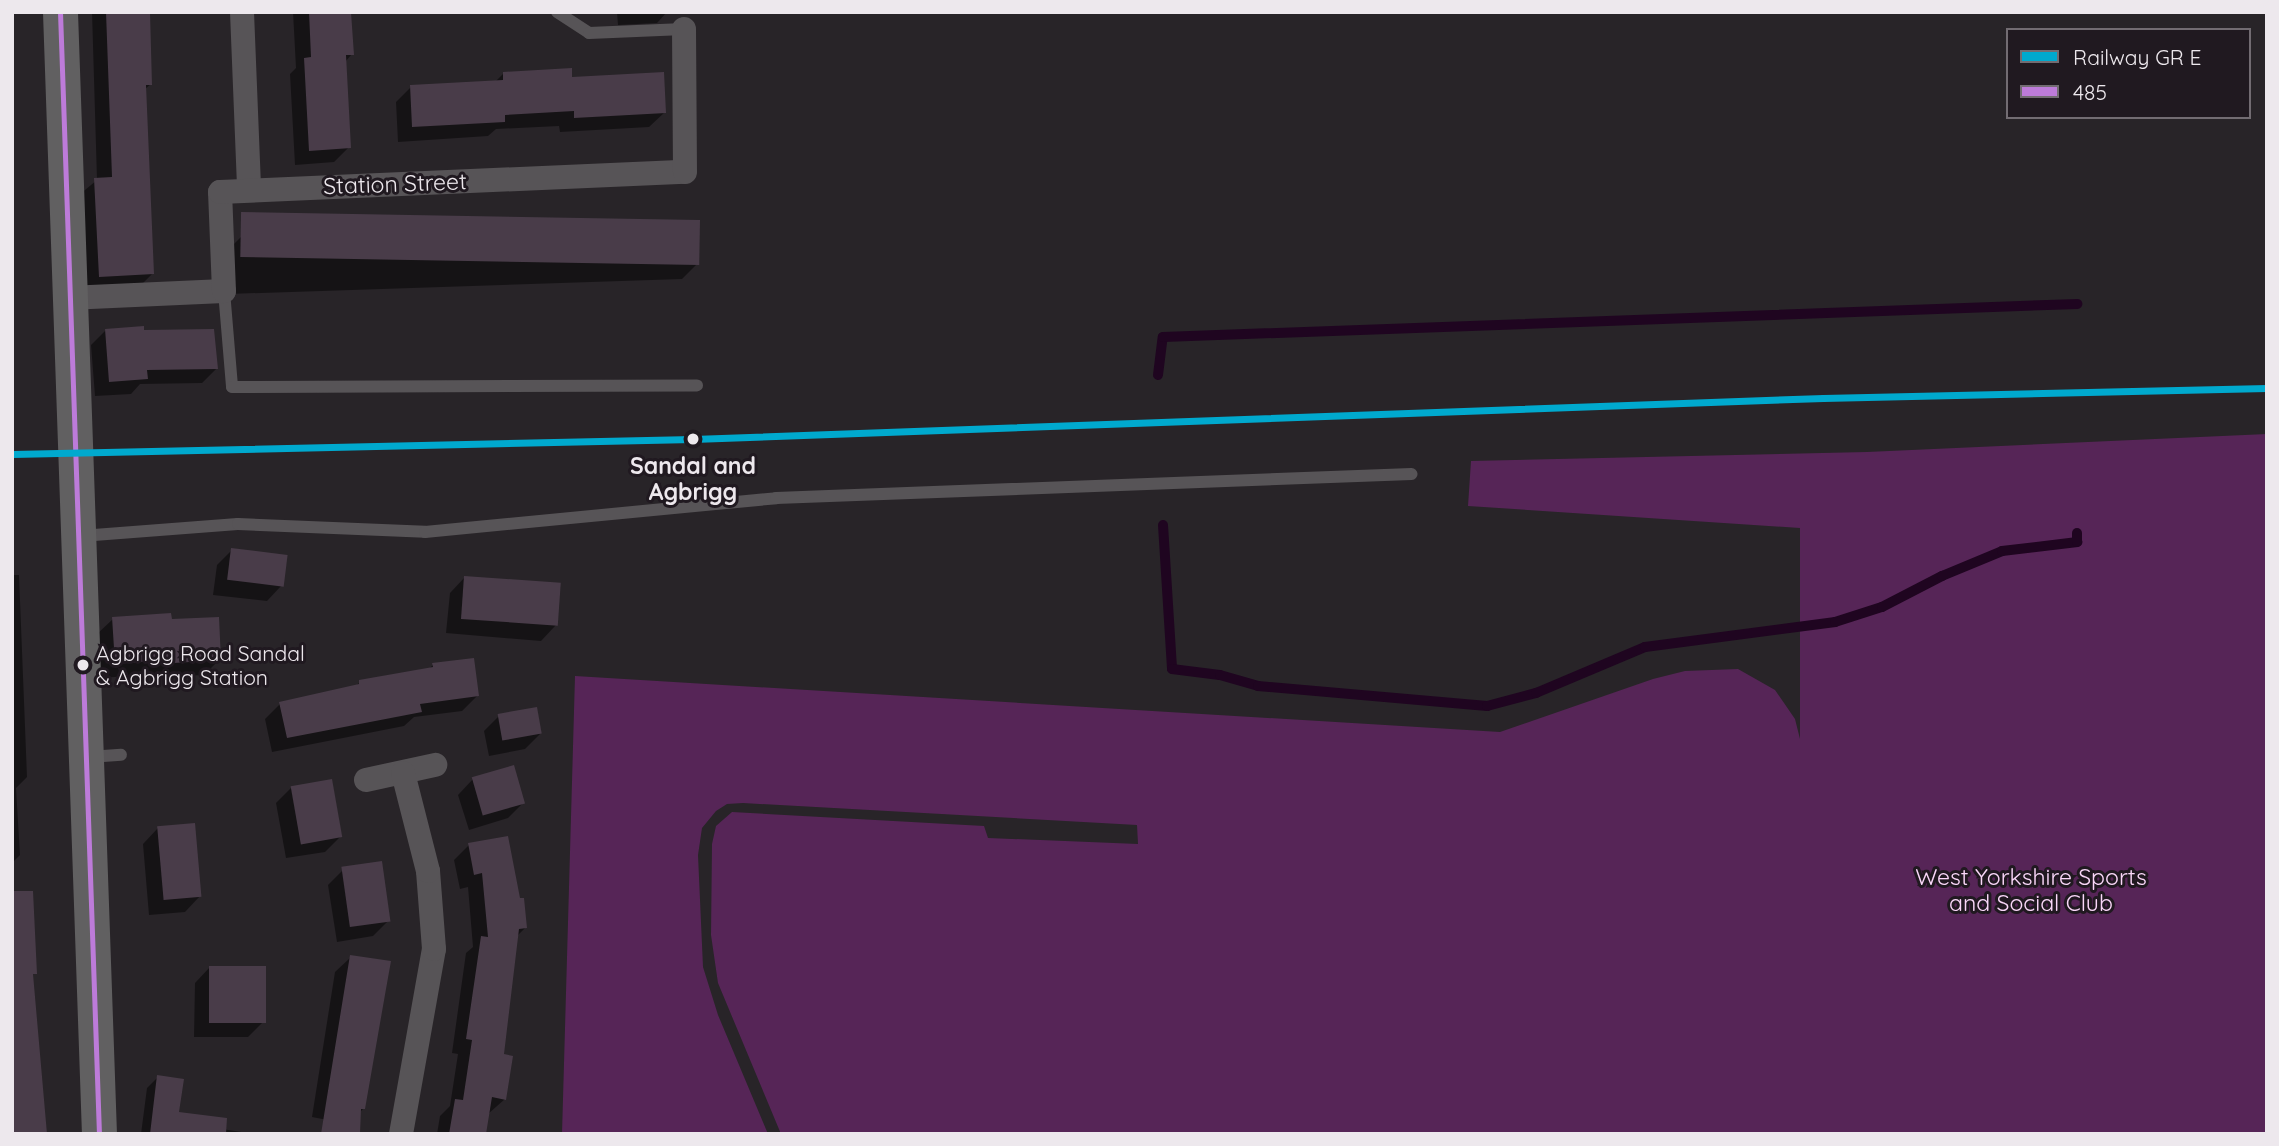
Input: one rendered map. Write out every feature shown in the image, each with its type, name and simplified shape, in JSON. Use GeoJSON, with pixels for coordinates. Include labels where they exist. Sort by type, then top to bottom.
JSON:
{"type":"FeatureCollection","features":[{"type":"Feature","properties":{"kind":"main road"},"geometry":{"type":"LineString","coordinates":[[61,12],[68,298],[80,536],[104,756],[99,1134]]}},
{"type":"Feature","properties":{"kind":"street"},"geometry":{"type":"LineString","coordinates":[[242,12],[249,190]]}},
{"type":"Feature","properties":{"kind":"street","name":"Station Street"},"geometry":{"type":"LineString","coordinates":[[224,291],[220,192],[685,172],[684,29]]}},
{"type":"Feature","properties":{"kind":"street"},"geometry":{"type":"LineString","coordinates":[[68,298],[224,291]]}},
{"type":"Feature","properties":{"kind":"street"},"geometry":{"type":"LineString","coordinates":[[366,780],[435,765]]}},
{"type":"Feature","properties":{"kind":"street"},"geometry":{"type":"LineString","coordinates":[[401,1134],[434,948],[428,871],[403,773]]}},
{"type":"Feature","properties":{"kind":"lane"},"geometry":{"type":"LineString","coordinates":[[557,12],[589,33],[684,29]]}},
{"type":"Feature","properties":{"kind":"lane"},"geometry":{"type":"LineString","coordinates":[[224,291],[232,387],[697,384]]}},
{"type":"Feature","properties":{"kind":"lane"},"geometry":{"type":"LineString","coordinates":[[80,536],[238,524],[425,532],[776,498],[1412,474]]}},
{"type":"Feature","properties":{"kind":"green space","name":"West Yorkshire Sports and Social Club"},"geometry":{"type":"Polygon","coordinates":[[[2267,434],[2267,1134],[781,1134],[718,983],[711,935],[712,844],[716,826],[732,812],[984,826],[988,838],[1138,844],[1137,825],[743,803],[727,804],[716,811],[702,828],[698,855],[703,967],[718,1015],[768,1134],[562,1134],[575,676],[1500,732],[1653,679],[1685,671],[1738,669],[1775,690],[1795,719],[1800,739],[1800,528],[1468,506],[1471,461],[1867,452],[2267,434]]]}},
{"type":"Feature","properties":{"kind":"building"},"geometry":{"type":"Polygon","coordinates":[[[106,12],[150,12],[152,85],[146,85],[154,274],[99,277],[94,178],[112,177],[106,12]]]}},
{"type":"Feature","properties":{"kind":"building"},"geometry":{"type":"Polygon","coordinates":[[[309,12],[351,12],[354,55],[346,55],[351,148],[309,151],[304,58],[311,57],[309,12]]]}},
{"type":"Feature","properties":{"kind":"building"},"geometry":{"type":"Polygon","coordinates":[[[572,68],[572,77],[664,72],[666,113],[574,118],[574,111],[505,115],[505,122],[412,127],[410,85],[503,80],[503,72],[572,68]]]}},
{"type":"Feature","properties":{"kind":"building"},"geometry":{"type":"Polygon","coordinates":[[[241,212],[700,220],[699,265],[240,257],[241,212]]]}},
{"type":"Feature","properties":{"kind":"building"},"geometry":{"type":"Polygon","coordinates":[[[144,326],[144,330],[214,329],[218,369],[147,370],[148,379],[109,382],[105,329],[144,326]]]}},
{"type":"Feature","properties":{"kind":"building"},"geometry":{"type":"Polygon","coordinates":[[[231,548],[288,555],[284,587],[227,580],[231,548]]]}},
{"type":"Feature","properties":{"kind":"building"},"geometry":{"type":"Polygon","coordinates":[[[464,576],[561,583],[558,626],[461,619],[464,576]]]}},
{"type":"Feature","properties":{"kind":"building"},"geometry":{"type":"Polygon","coordinates":[[[171,613],[172,619],[219,617],[221,660],[174,663],[174,659],[115,664],[112,617],[171,613]]]}},
{"type":"Feature","properties":{"kind":"building"},"geometry":{"type":"Polygon","coordinates":[[[474,658],[479,696],[420,704],[422,712],[287,738],[279,702],[359,684],[359,680],[433,667],[432,663],[474,658]]]}},
{"type":"Feature","properties":{"kind":"building"},"geometry":{"type":"Polygon","coordinates":[[[537,707],[542,734],[502,741],[498,714],[537,707]]]}},
{"type":"Feature","properties":{"kind":"building"},"geometry":{"type":"Polygon","coordinates":[[[514,765],[525,803],[483,816],[472,777],[514,765]]]}},
{"type":"Feature","properties":{"kind":"building"},"geometry":{"type":"Polygon","coordinates":[[[332,779],[342,837],[301,844],[291,786],[332,779]]]}},
{"type":"Feature","properties":{"kind":"building"},"geometry":{"type":"Polygon","coordinates":[[[195,823],[201,897],[164,900],[157,826],[195,823]]]}},
{"type":"Feature","properties":{"kind":"building"},"geometry":{"type":"Polygon","coordinates":[[[508,836],[520,898],[524,898],[527,928],[519,929],[504,1054],[513,1056],[506,1100],[492,1097],[486,1134],[449,1134],[455,1099],[463,1100],[472,1040],[466,1039],[481,936],[488,937],[482,873],[474,875],[468,843],[508,836]]]}},
{"type":"Feature","properties":{"kind":"building"},"geometry":{"type":"Polygon","coordinates":[[[382,861],[390,921],[350,927],[341,867],[382,861]]]}},
{"type":"Feature","properties":{"kind":"building"},"geometry":{"type":"Polygon","coordinates":[[[12,891],[33,891],[37,974],[33,974],[47,1134],[12,1134],[12,891]]]}},
{"type":"Feature","properties":{"kind":"building"},"geometry":{"type":"Polygon","coordinates":[[[350,955],[391,961],[365,1109],[361,1109],[360,1134],[321,1134],[350,955]]]}},
{"type":"Feature","properties":{"kind":"building"},"geometry":{"type":"Polygon","coordinates":[[[209,966],[266,966],[266,1023],[209,1023],[209,966]]]}},
{"type":"Feature","properties":{"kind":"building"},"geometry":{"type":"Polygon","coordinates":[[[157,1075],[184,1079],[179,1112],[227,1118],[226,1134],[150,1134],[157,1075]]]}},
{"type":"Feature","properties":{"kind":"waterway"},"geometry":{"type":"LineString","coordinates":[[1158,375],[1163,337],[2077,304]]}},
{"type":"Feature","properties":{"kind":"waterway"},"geometry":{"type":"LineString","coordinates":[[1163,525],[1172,669],[1220,675],[1258,686],[1487,706],[1536,693],[1645,647],[1835,622],[1882,607],[1942,576],[2002,551],[2077,542],[2077,533]]}},
{"type":"Feature","properties":{"kind":"transit line","name":"485"},"geometry":{"type":"LineString","coordinates":[[60,12],[99,1134]]}},
{"type":"Feature","properties":{"kind":"transit line"},"geometry":{"type":"LineString","coordinates":[[12,454],[693,439],[1823,398],[2267,388]]}},
{"type":"Feature","properties":{"kind":"place","name":"Sandal and Agbrigg"},"geometry":{"type":"Point","coordinates":[693,439]}},
{"type":"Feature","properties":{"kind":"place","name":"Agbrigg Road Sandal & Agbrigg Station"},"geometry":{"type":"Point","coordinates":[83,665]}}]}
